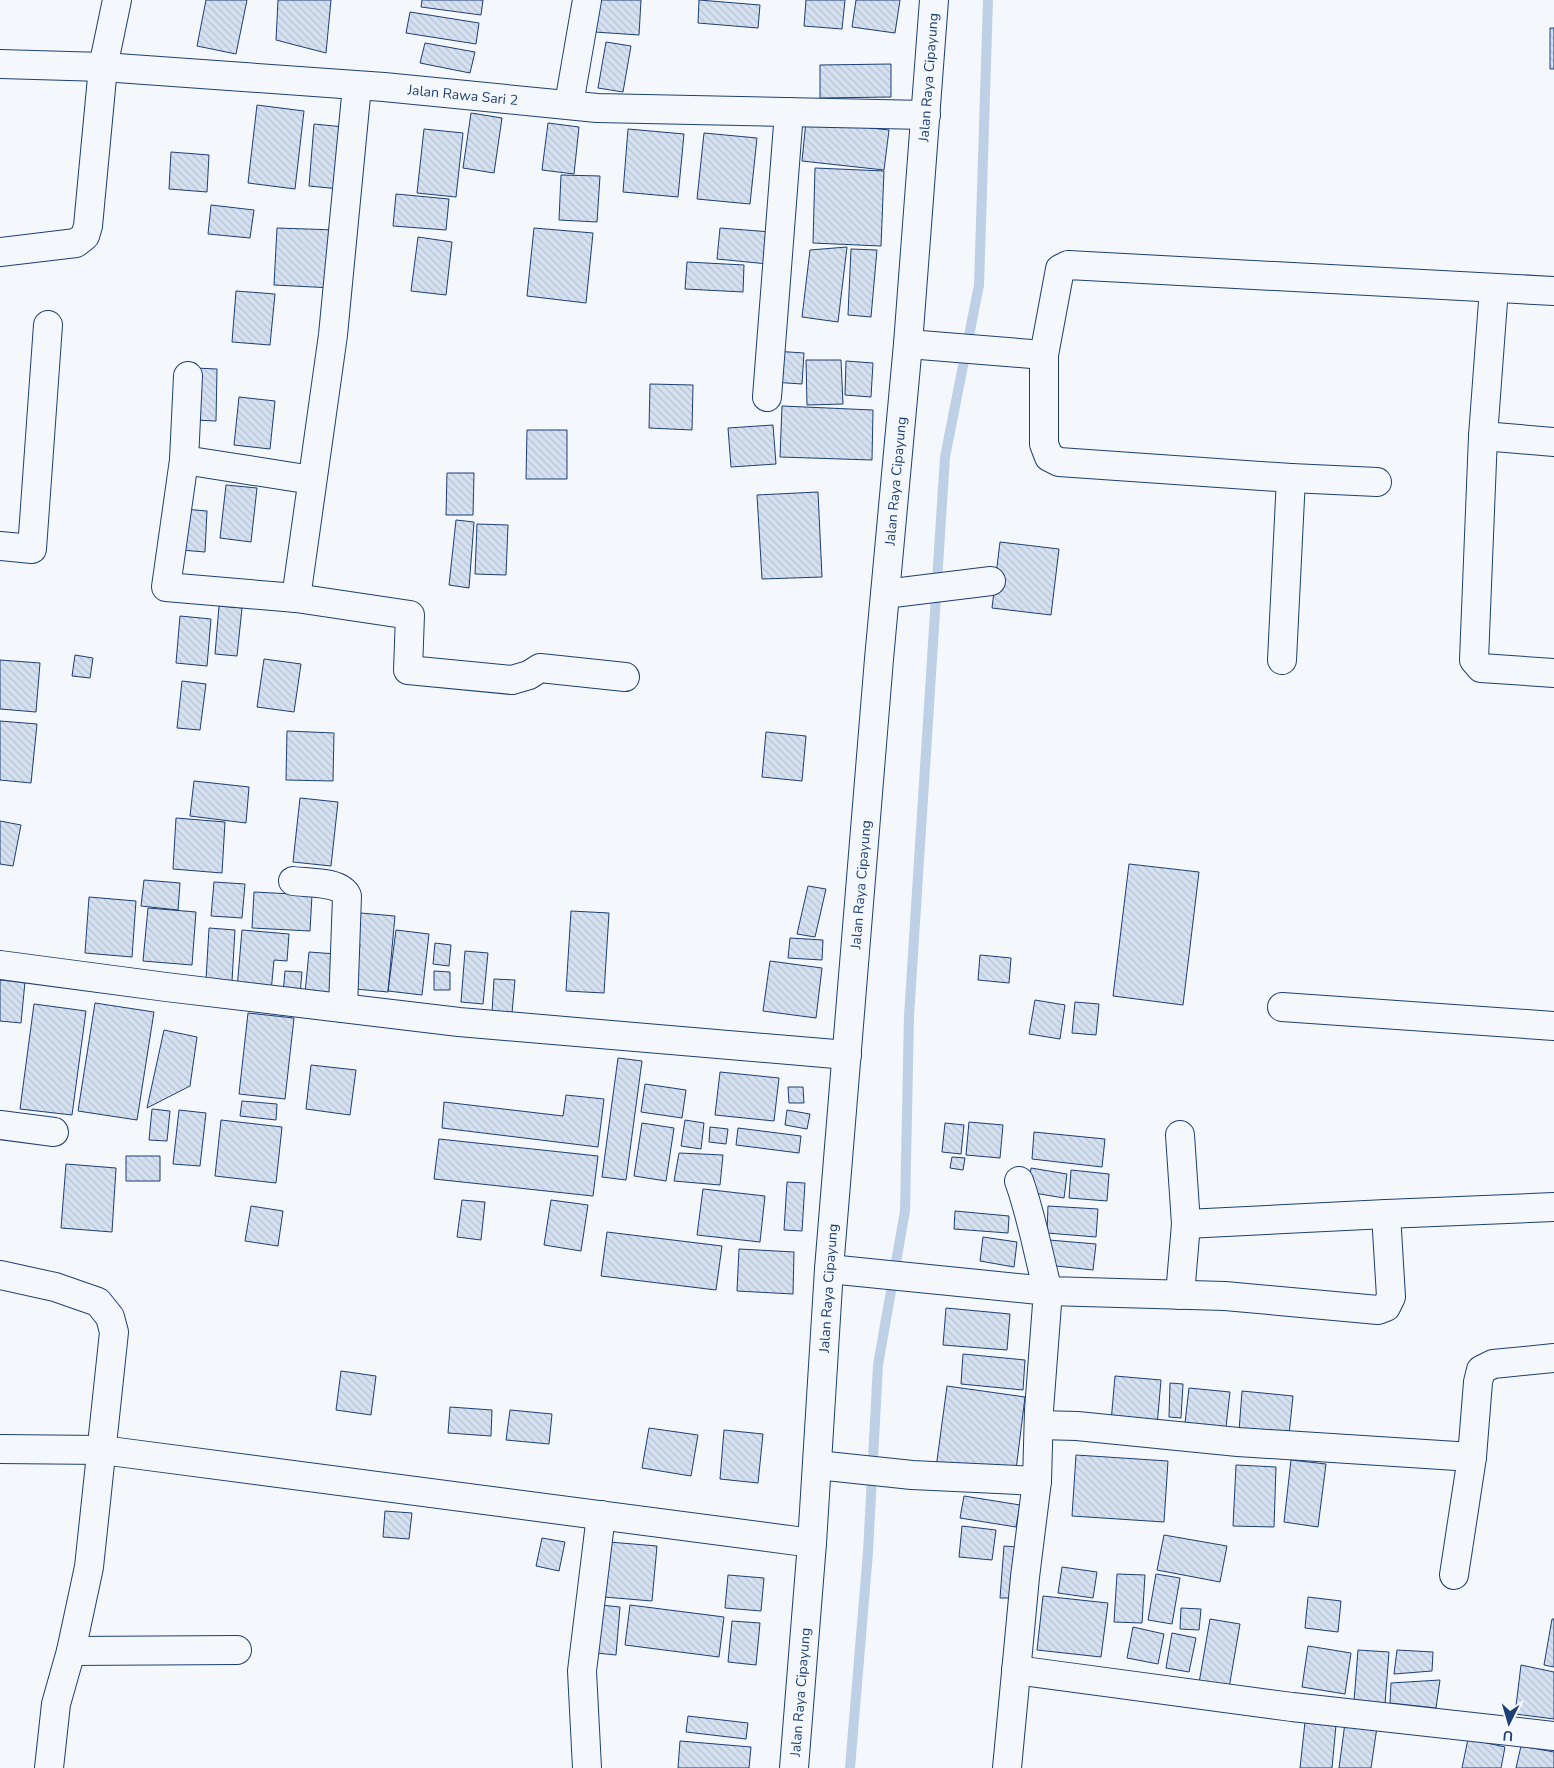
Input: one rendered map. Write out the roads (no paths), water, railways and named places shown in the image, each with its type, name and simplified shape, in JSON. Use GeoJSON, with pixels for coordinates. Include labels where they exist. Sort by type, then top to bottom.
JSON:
{"type":"FeatureCollection","features":[{"type":"Feature","properties":{"kind":"street"},"geometry":{"type":"LineString","coordinates":[[0,252],[76,242],[85,236],[88,226],[103,67],[117,0]]}},
{"type":"Feature","properties":{"kind":"street"},"geometry":{"type":"LineString","coordinates":[[569,104],[587,0]]}},
{"type":"Feature","properties":{"kind":"street","name":"Jalan Raya Cipayung"},"geometry":{"type":"LineString","coordinates":[[794,1768],[817,1466],[841,1270],[847,1056],[897,592],[908,344],[934,0]]}},
{"type":"Feature","properties":{"kind":"street","name":"Jalan Rawa Sari 2"},"geometry":{"type":"LineString","coordinates":[[0,64],[103,67],[357,86],[597,108],[926,116]]}},
{"type":"Feature","properties":{"kind":"street"},"geometry":{"type":"LineString","coordinates":[[296,598],[333,335],[357,86]]}},
{"type":"Feature","properties":{"kind":"street"},"geometry":{"type":"LineString","coordinates":[[767,397],[789,112]]}},
{"type":"Feature","properties":{"kind":"street"},"geometry":{"type":"LineString","coordinates":[[1377,482],[1059,462],[1049,457],[1044,444],[1044,355],[1060,269],[1068,265],[1554,291]]}},
{"type":"Feature","properties":{"kind":"street"},"geometry":{"type":"LineString","coordinates":[[1494,288],[1483,436],[1474,660],[1481,668],[1554,673]]}},
{"type":"Feature","properties":{"kind":"street"},"geometry":{"type":"LineString","coordinates":[[0,546],[32,550],[48,325]]}},
{"type":"Feature","properties":{"kind":"street"},"geometry":{"type":"LineString","coordinates":[[908,344],[1044,355]]}},
{"type":"Feature","properties":{"kind":"street"},"geometry":{"type":"LineString","coordinates":[[188,376],[184,460],[166,586],[296,598],[410,615],[408,670],[512,680],[529,675],[540,668],[625,677]]}},
{"type":"Feature","properties":{"kind":"street"},"geometry":{"type":"LineString","coordinates":[[1483,436],[1554,442]]}},
{"type":"Feature","properties":{"kind":"street"},"geometry":{"type":"LineString","coordinates":[[184,460],[312,480]]}},
{"type":"Feature","properties":{"kind":"street"},"geometry":{"type":"LineString","coordinates":[[1282,660],[1290,478]]}},
{"type":"Feature","properties":{"kind":"street"},"geometry":{"type":"LineString","coordinates":[[897,592],[991,581]]}},
{"type":"Feature","properties":{"kind":"street"},"geometry":{"type":"LineString","coordinates":[[293,882],[335,887],[345,892],[347,896],[343,1008]]}},
{"type":"Feature","properties":{"kind":"street"},"geometry":{"type":"LineString","coordinates":[[0,965],[460,1022],[847,1056]]}},
{"type":"Feature","properties":{"kind":"street"},"geometry":{"type":"LineString","coordinates":[[1282,1007],[1554,1026]]}},
{"type":"Feature","properties":{"kind":"street"},"geometry":{"type":"LineString","coordinates":[[0,1125],[54,1132]]}},
{"type":"Feature","properties":{"kind":"street"},"geometry":{"type":"LineString","coordinates":[[1180,1135],[1186,1224],[1180,1295]]}},
{"type":"Feature","properties":{"kind":"street"},"geometry":{"type":"LineString","coordinates":[[1007,1768],[1025,1577],[1037,1481],[1048,1291],[1036,1244],[1031,1213],[1019,1181]]}},
{"type":"Feature","properties":{"kind":"street"},"geometry":{"type":"LineString","coordinates":[[1186,1224],[1554,1207]]}},
{"type":"Feature","properties":{"kind":"street"},"geometry":{"type":"LineString","coordinates":[[841,1270],[1048,1291],[1225,1296],[1378,1310],[1386,1307],[1391,1298],[1386,1214]]}},
{"type":"Feature","properties":{"kind":"street"},"geometry":{"type":"LineString","coordinates":[[0,1275],[55,1287],[98,1302],[110,1317],[114,1332],[89,1567],[71,1651],[56,1704],[49,1768]]}},
{"type":"Feature","properties":{"kind":"street"},"geometry":{"type":"LineString","coordinates":[[1454,1575],[1472,1456],[1478,1382],[1481,1370],[1493,1364],[1554,1358]]}},
{"type":"Feature","properties":{"kind":"street"},"geometry":{"type":"LineString","coordinates":[[1039,1425],[1077,1426],[1238,1442],[1472,1456]]}},
{"type":"Feature","properties":{"kind":"street"},"geometry":{"type":"LineString","coordinates":[[0,1449],[102,1450],[812,1543]]}},
{"type":"Feature","properties":{"kind":"street"},"geometry":{"type":"LineString","coordinates":[[817,1466],[912,1475],[1037,1481]]}},
{"type":"Feature","properties":{"kind":"street"},"geometry":{"type":"LineString","coordinates":[[587,1768],[582,1671],[601,1515]]}},
{"type":"Feature","properties":{"kind":"street"},"geometry":{"type":"LineString","coordinates":[[71,1651],[237,1650]]}},
{"type":"Feature","properties":{"kind":"street"},"geometry":{"type":"LineString","coordinates":[[1016,1670],[1283,1706],[1554,1736]]}},
{"type":"Feature","properties":{"kind":"waterway"},"geometry":{"type":"LineString","coordinates":[[850,1768],[868,1552],[878,1365],[905,1211],[909,1016],[945,457],[979,285],[988,0]]}}]}
